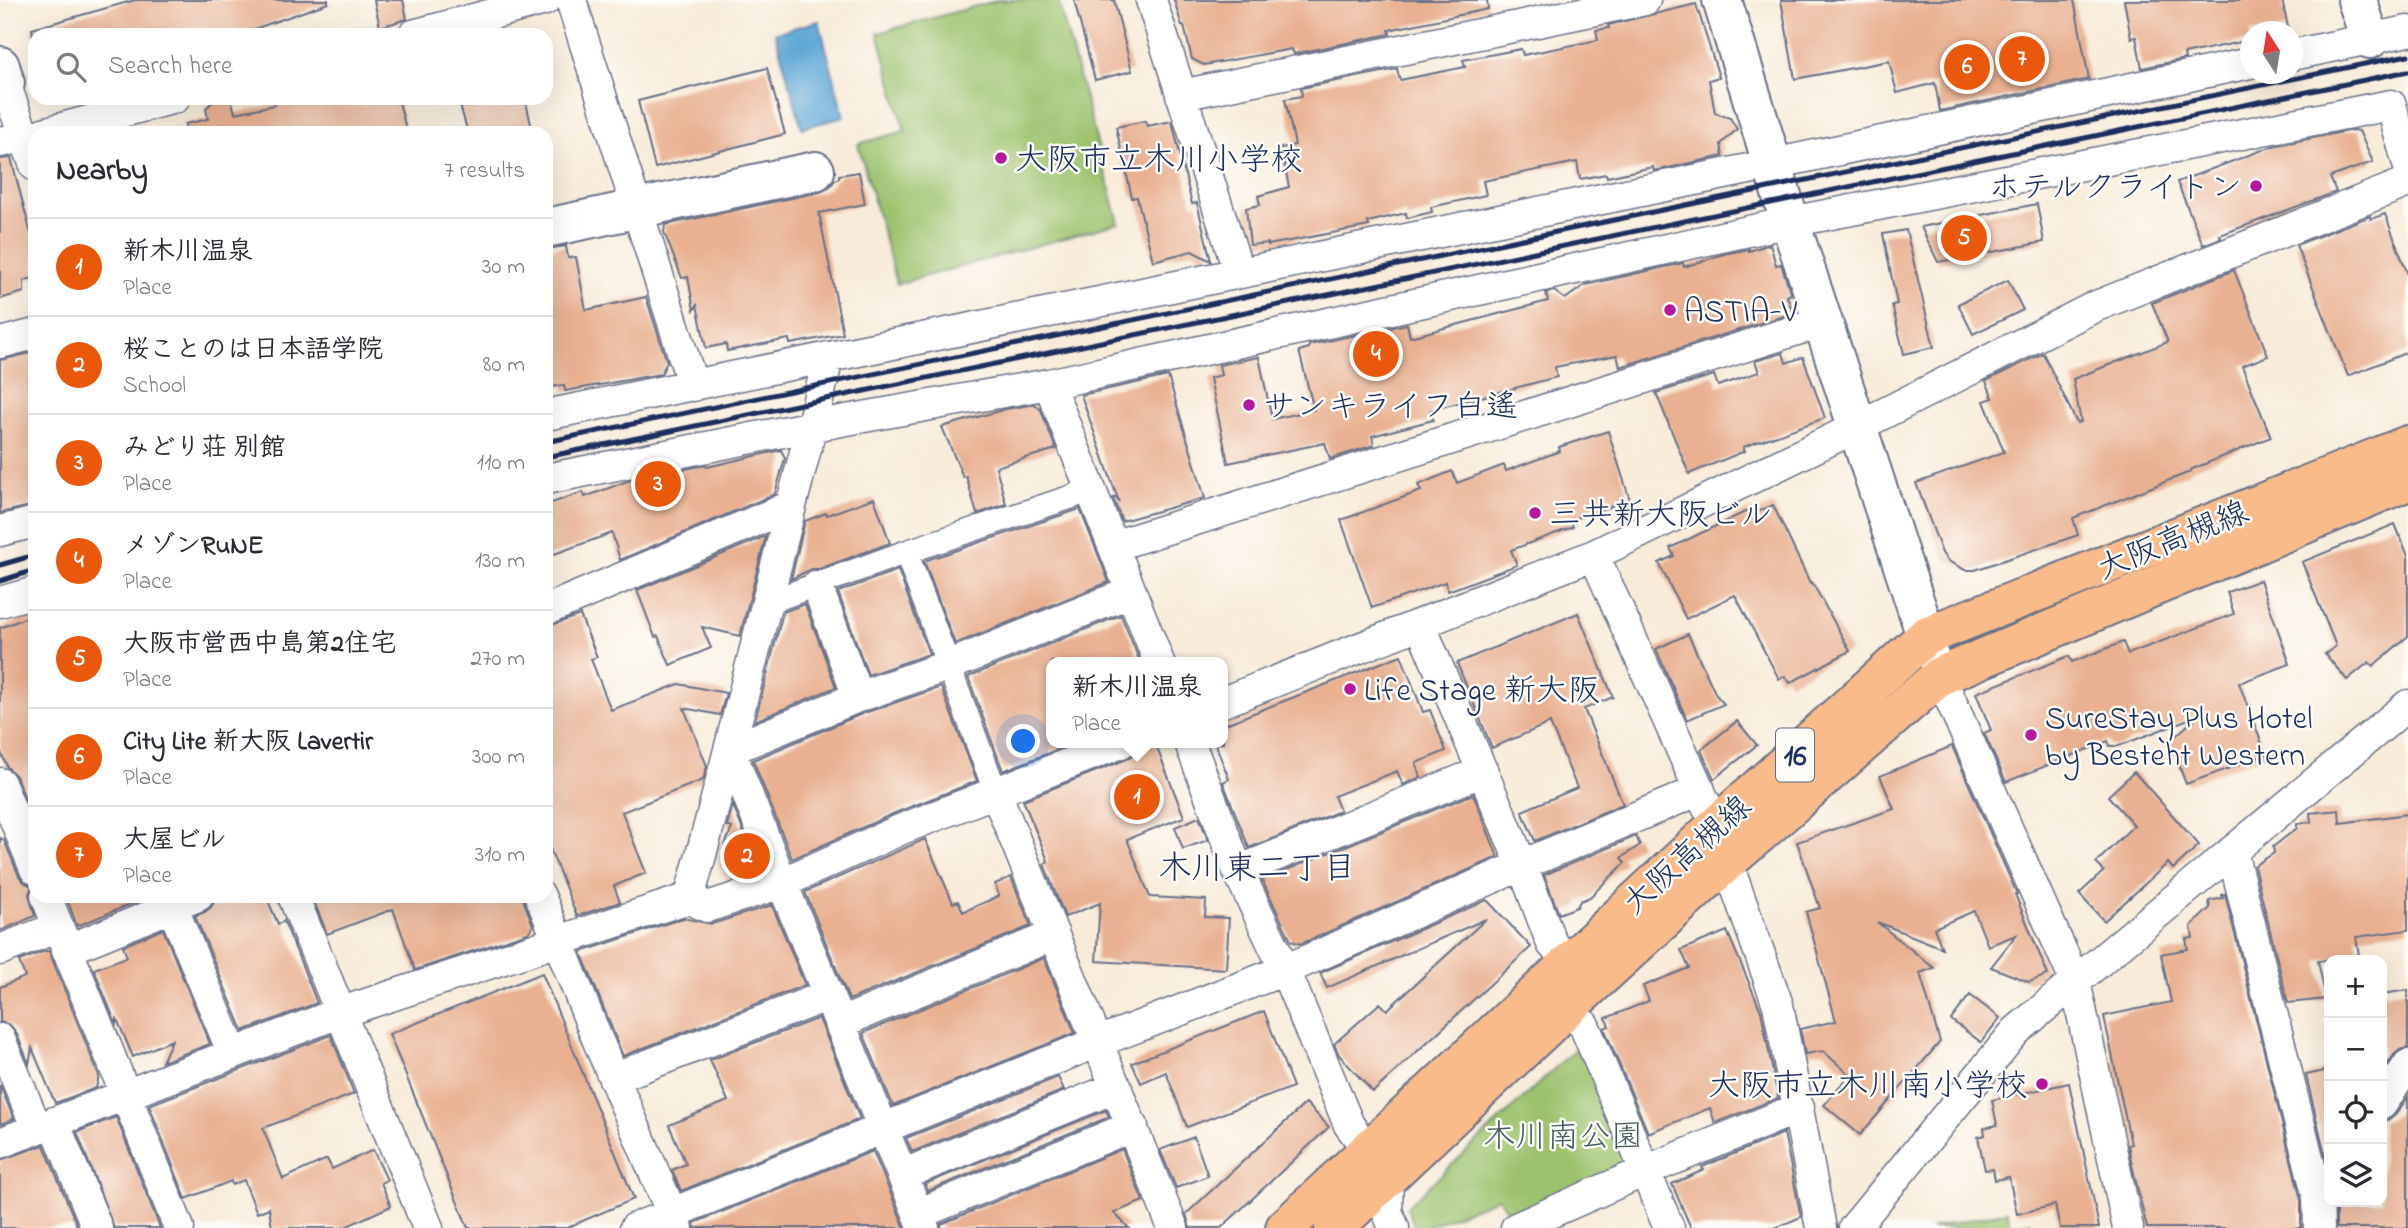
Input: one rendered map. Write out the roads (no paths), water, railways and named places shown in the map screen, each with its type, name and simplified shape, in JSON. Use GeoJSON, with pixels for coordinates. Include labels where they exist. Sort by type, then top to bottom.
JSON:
{"type":"FeatureCollection","features":[{"type":"Feature","properties":{"kind":"main road","name":"大阪高槻線"},"geometry":{"type":"LineString","coordinates":[[1334,1228],[1377,1163],[1389,1133],[1569,961],[1926,636],[2408,445]]}},
{"type":"Feature","properties":{"kind":"main road","name":"大阪高槻線"},"geometry":{"type":"LineString","coordinates":[[1285,1228],[1377,1163],[1411,1156],[1727,862],[1940,676],[2408,481]]}},
{"type":"Feature","properties":{"kind":"street"},"geometry":{"type":"LineString","coordinates":[[439,28],[545,0]]}},
{"type":"Feature","properties":{"kind":"street"},"geometry":{"type":"LineString","coordinates":[[571,0],[693,386]]}},
{"type":"Feature","properties":{"kind":"street"},"geometry":{"type":"LineString","coordinates":[[1151,0],[1239,273]]}},
{"type":"Feature","properties":{"kind":"street"},"geometry":{"type":"LineString","coordinates":[[1181,95],[1645,0]]}},
{"type":"Feature","properties":{"kind":"street"},"geometry":{"type":"LineString","coordinates":[[1722,0],[1822,322],[1940,676],[2076,981],[2128,1228]]}},
{"type":"Feature","properties":{"kind":"street"},"geometry":{"type":"LineString","coordinates":[[2357,0],[2370,39]]}},
{"type":"Feature","properties":{"kind":"street"},"geometry":{"type":"LineString","coordinates":[[2303,53],[2408,31]]}},
{"type":"Feature","properties":{"kind":"street"},"geometry":{"type":"LineString","coordinates":[[553,414],[2240,66]]}},
{"type":"Feature","properties":{"kind":"street"},"geometry":{"type":"LineString","coordinates":[[2,83],[26,137]]}},
{"type":"Feature","properties":{"kind":"street"},"geometry":{"type":"LineString","coordinates":[[553,479],[813,426],[1049,384],[1790,222],[2400,103],[2408,164]]}},
{"type":"Feature","properties":{"kind":"street"},"geometry":{"type":"LineString","coordinates":[[68,126],[148,105]]}},
{"type":"Feature","properties":{"kind":"street"},"geometry":{"type":"LineString","coordinates":[[553,226],[815,171]]}},
{"type":"Feature","properties":{"kind":"street"},"geometry":{"type":"LineString","coordinates":[[1228,700],[1594,555],[1857,427],[2094,307],[2408,182]]}},
{"type":"Feature","properties":{"kind":"street"},"geometry":{"type":"LineString","coordinates":[[1113,547],[1822,322]]}},
{"type":"Feature","properties":{"kind":"street"},"geometry":{"type":"LineString","coordinates":[[0,343],[28,336]]}},
{"type":"Feature","properties":{"kind":"street"},"geometry":{"type":"LineString","coordinates":[[689,898],[730,750],[813,426],[828,357]]}},
{"type":"Feature","properties":{"kind":"street"},"geometry":{"type":"LineString","coordinates":[[1049,384],[1157,657]]}},
{"type":"Feature","properties":{"kind":"street"},"geometry":{"type":"LineString","coordinates":[[766,603],[906,552],[1092,490]]}},
{"type":"Feature","properties":{"kind":"street"},"geometry":{"type":"LineString","coordinates":[[553,607],[791,506]]}},
{"type":"Feature","properties":{"kind":"street"},"geometry":{"type":"LineString","coordinates":[[0,531],[28,524]]}},
{"type":"Feature","properties":{"kind":"street"},"geometry":{"type":"LineString","coordinates":[[906,552],[996,793],[1173,1228]]}},
{"type":"Feature","properties":{"kind":"street"},"geometry":{"type":"LineString","coordinates":[[1594,555],[1715,827]]}},
{"type":"Feature","properties":{"kind":"street"},"geometry":{"type":"LineString","coordinates":[[817,586],[858,697]]}},
{"type":"Feature","properties":{"kind":"street"},"geometry":{"type":"LineString","coordinates":[[730,750],[858,697],[950,665],[1131,592]]}},
{"type":"Feature","properties":{"kind":"street"},"geometry":{"type":"LineString","coordinates":[[0,603],[28,595]]}},
{"type":"Feature","properties":{"kind":"street"},"geometry":{"type":"LineString","coordinates":[[1420,624],[1522,864],[1552,944],[1569,961]]}},
{"type":"Feature","properties":{"kind":"street"},"geometry":{"type":"LineString","coordinates":[[1854,1228],[2016,1031],[2408,705]]}},
{"type":"Feature","properties":{"kind":"street"},"geometry":{"type":"LineString","coordinates":[[0,1143],[339,1013],[689,898],[707,907],[782,883],[902,829],[1108,748]]}},
{"type":"Feature","properties":{"kind":"street"},"geometry":{"type":"LineString","coordinates":[[1192,748],[1238,871],[1284,970],[1349,1125],[1377,1163],[1387,1211],[1394,1228]]}},
{"type":"Feature","properties":{"kind":"street"},"geometry":{"type":"LineString","coordinates":[[730,750],[921,1221],[1133,1126]]}},
{"type":"Feature","properties":{"kind":"street"},"geometry":{"type":"LineString","coordinates":[[1238,871],[1483,771]]}},
{"type":"Feature","properties":{"kind":"street"},"geometry":{"type":"LineString","coordinates":[[0,783],[28,850]]}},
{"type":"Feature","properties":{"kind":"street"},"geometry":{"type":"LineString","coordinates":[[635,1228],[675,1220],[883,1129],[1284,970],[1522,864],[1700,790]]}},
{"type":"Feature","properties":{"kind":"street"},"geometry":{"type":"LineString","coordinates":[[2232,851],[2323,1190],[2319,1228]]}},
{"type":"Feature","properties":{"kind":"street"},"geometry":{"type":"LineString","coordinates":[[1727,862],[1778,1005],[1821,1228]]}},
{"type":"Feature","properties":{"kind":"street"},"geometry":{"type":"LineString","coordinates":[[49,903],[179,1228]]}},
{"type":"Feature","properties":{"kind":"street"},"geometry":{"type":"LineString","coordinates":[[0,950],[63,938],[178,903]]}},
{"type":"Feature","properties":{"kind":"street"},"geometry":{"type":"LineString","coordinates":[[186,903],[233,1054]]}},
{"type":"Feature","properties":{"kind":"street"},"geometry":{"type":"LineString","coordinates":[[296,903],[428,1228]]}},
{"type":"Feature","properties":{"kind":"street"},"geometry":{"type":"LineString","coordinates":[[543,903],[675,1220]]}},
{"type":"Feature","properties":{"kind":"street"},"geometry":{"type":"LineString","coordinates":[[840,1023],[1054,934]]}},
{"type":"Feature","properties":{"kind":"street"},"geometry":{"type":"LineString","coordinates":[[614,1078],[829,995]]}},
{"type":"Feature","properties":{"kind":"street"},"geometry":{"type":"LineString","coordinates":[[1566,1009],[1584,1025],[1669,1228]]}},
{"type":"Feature","properties":{"kind":"street"},"geometry":{"type":"LineString","coordinates":[[0,1039],[97,1228]]}},
{"type":"Feature","properties":{"kind":"street"},"geometry":{"type":"LineString","coordinates":[[2387,1096],[2408,1065]]}},
{"type":"Feature","properties":{"kind":"street"},"geometry":{"type":"LineString","coordinates":[[902,1174],[1117,1087]]}},
{"type":"Feature","properties":{"kind":"street"},"geometry":{"type":"LineString","coordinates":[[1516,1228],[1645,1171],[1799,1108]]}},
{"type":"Feature","properties":{"kind":"water"},"geometry":{"type":"Polygon","coordinates":[[[819,21],[844,117],[802,128],[775,33],[819,21]]]}},
{"type":"Feature","properties":{"kind":"railway"},"geometry":{"type":"LineString","coordinates":[[553,441],[2408,55]]}},
{"type":"Feature","properties":{"kind":"railway"},"geometry":{"type":"LineString","coordinates":[[553,456],[2408,71]]}},
{"type":"Feature","properties":{"kind":"railway"},"geometry":{"type":"LineString","coordinates":[[0,565],[28,557]]}},
{"type":"Feature","properties":{"kind":"railway"},"geometry":{"type":"LineString","coordinates":[[0,581],[28,572]]}},
{"type":"Feature","properties":{"kind":"place","name":"大屋ビル"},"geometry":{"type":"Point","coordinates":[2022,59]}},
{"type":"Feature","properties":{"kind":"place","name":"City Lite 新大阪 Lavertir"},"geometry":{"type":"Point","coordinates":[1967,67]}},
{"type":"Feature","properties":{"kind":"place","name":"大阪市立木川小学校"},"geometry":{"type":"Point","coordinates":[1001,158]}},
{"type":"Feature","properties":{"kind":"place","name":"ホテルクライトン"},"geometry":{"type":"Point","coordinates":[2256,186]}},
{"type":"Feature","properties":{"kind":"place","name":"大阪市営西中島第2住宅"},"geometry":{"type":"Point","coordinates":[1964,238]}},
{"type":"Feature","properties":{"kind":"place","name":"ASTIA-V"},"geometry":{"type":"Point","coordinates":[1670,310]}},
{"type":"Feature","properties":{"kind":"place","name":"メゾンRuNE"},"geometry":{"type":"Point","coordinates":[1376,354]}},
{"type":"Feature","properties":{"kind":"place","name":"サンキライフ白遙"},"geometry":{"type":"Point","coordinates":[1249,405]}},
{"type":"Feature","properties":{"kind":"place","name":"みどり荘 別館"},"geometry":{"type":"Point","coordinates":[658,484]}},
{"type":"Feature","properties":{"kind":"place","name":"三共新大阪ビル"},"geometry":{"type":"Point","coordinates":[1535,513]}},
{"type":"Feature","properties":{"kind":"place","name":"Life Stage 新大阪"},"geometry":{"type":"Point","coordinates":[1350,689]}},
{"type":"Feature","properties":{"kind":"place","name":"SureStay Plus Hotel by Besteht Western"},"geometry":{"type":"Point","coordinates":[2031,735]}},
{"type":"Feature","properties":{"kind":"place","name":"新木川温泉"},"geometry":{"type":"Point","coordinates":[1137,797]}},
{"type":"Feature","properties":{"kind":"place","name":"桜ことのは日本語学院"},"geometry":{"type":"Point","coordinates":[747,856]}},
{"type":"Feature","properties":{"kind":"place","name":"大阪市立木川南小学校"},"geometry":{"type":"Point","coordinates":[2042,1084]}},
{"type":"Feature","properties":{"kind":"district","name":"木川東二丁目"},"geometry":{"type":"Point","coordinates":[1257,866]}},
{"type":"Feature","properties":{"kind":"park label","name":"木川南公園"},"geometry":{"type":"Point","coordinates":[1563,1135]}}]}
